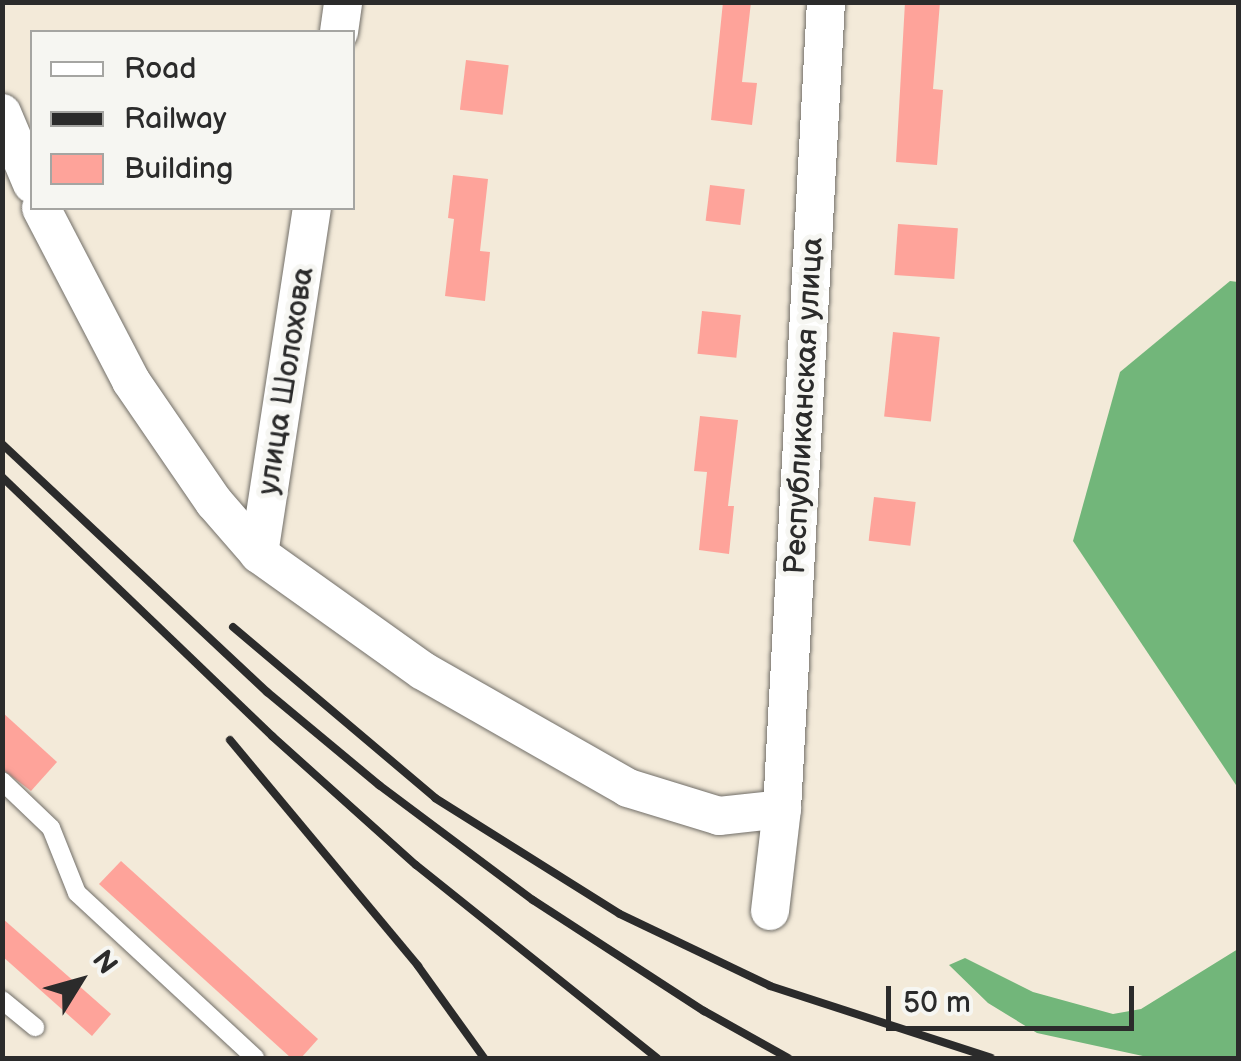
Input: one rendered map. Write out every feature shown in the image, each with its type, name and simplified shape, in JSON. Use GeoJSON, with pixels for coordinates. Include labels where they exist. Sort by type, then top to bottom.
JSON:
{"type":"FeatureCollection","features":[{"type":"Feature","properties":{"kind":"street"},"geometry":{"type":"LineString","coordinates":[[338,30],[343,2]]}},
{"type":"Feature","properties":{"kind":"street","name":"Республиканская улица"},"geometry":{"type":"LineString","coordinates":[[770,911],[782,809],[826,2]]}},
{"type":"Feature","properties":{"kind":"street"},"geometry":{"type":"LineString","coordinates":[[2,113],[30,179]]}},
{"type":"Feature","properties":{"kind":"street"},"geometry":{"type":"LineString","coordinates":[[42,210],[131,381],[172,446],[259,554],[423,671],[628,788],[719,816],[782,809]]}},
{"type":"Feature","properties":{"kind":"street","name":"улица Шолохова"},"geometry":{"type":"LineString","coordinates":[[259,554],[312,210]]}},
{"type":"Feature","properties":{"kind":"lane"},"geometry":{"type":"LineString","coordinates":[[2,781],[52,828],[77,893],[256,1058]]}},
{"type":"Feature","properties":{"kind":"lane"},"geometry":{"type":"LineString","coordinates":[[2,1000],[35,1027]]}},
{"type":"Feature","properties":{"kind":"green space"},"geometry":{"type":"Polygon","coordinates":[[[1230,281],[1238,282],[1238,788],[1073,541],[1120,372],[1230,281]]]}},
{"type":"Feature","properties":{"kind":"green space"},"geometry":{"type":"Polygon","coordinates":[[[1238,949],[1238,1058],[1152,1058],[1037,1033],[988,1003],[949,965],[965,958],[1033,992],[1113,1014],[1141,1009],[1238,949]]]}},
{"type":"Feature","properties":{"kind":"building"},"geometry":{"type":"Polygon","coordinates":[[[723,2],[751,2],[742,82],[757,83],[752,125],[711,120],[723,2]]]}},
{"type":"Feature","properties":{"kind":"building"},"geometry":{"type":"Polygon","coordinates":[[[905,2],[940,2],[933,89],[943,90],[937,165],[896,162],[905,2]]]}},
{"type":"Feature","properties":{"kind":"building"},"geometry":{"type":"Polygon","coordinates":[[[466,60],[509,65],[503,115],[460,110],[466,60]]]}},
{"type":"Feature","properties":{"kind":"building"},"geometry":{"type":"Polygon","coordinates":[[[453,175],[488,179],[480,251],[490,252],[485,301],[445,296],[454,219],[448,218],[453,175]]]}},
{"type":"Feature","properties":{"kind":"building"},"geometry":{"type":"Polygon","coordinates":[[[710,185],[745,189],[740,225],[706,221],[710,185]]]}},
{"type":"Feature","properties":{"kind":"building"},"geometry":{"type":"Polygon","coordinates":[[[898,224],[958,228],[954,279],[894,275],[898,224]]]}},
{"type":"Feature","properties":{"kind":"building"},"geometry":{"type":"Polygon","coordinates":[[[702,311],[741,315],[736,358],[698,354],[702,311]]]}},
{"type":"Feature","properties":{"kind":"building"},"geometry":{"type":"Polygon","coordinates":[[[893,332],[940,337],[931,421],[884,417],[893,332]]]}},
{"type":"Feature","properties":{"kind":"building"},"geometry":{"type":"Polygon","coordinates":[[[700,416],[738,420],[728,506],[734,506],[729,554],[699,550],[707,472],[694,471],[700,416]]]}},
{"type":"Feature","properties":{"kind":"building"},"geometry":{"type":"Polygon","coordinates":[[[874,497],[916,502],[910,546],[869,541],[874,497]]]}},
{"type":"Feature","properties":{"kind":"building"},"geometry":{"type":"Polygon","coordinates":[[[2,712],[57,762],[31,791],[2,769],[2,712]]]}},
{"type":"Feature","properties":{"kind":"building"},"geometry":{"type":"Polygon","coordinates":[[[121,861],[318,1039],[301,1058],[291,1058],[99,884],[121,861]]]}},
{"type":"Feature","properties":{"kind":"building"},"geometry":{"type":"Polygon","coordinates":[[[2,918],[111,1014],[92,1036],[2,956],[2,918]]]}},
{"type":"Feature","properties":{"kind":"railway"},"geometry":{"type":"LineString","coordinates":[[2,444],[267,692],[379,785],[533,900],[704,1011],[788,1058]]}},
{"type":"Feature","properties":{"kind":"railway"},"geometry":{"type":"LineString","coordinates":[[2,477],[272,736],[416,865],[657,1058]]}},
{"type":"Feature","properties":{"kind":"railway"},"geometry":{"type":"LineString","coordinates":[[233,627],[435,798],[620,914],[770,986],[991,1058]]}},
{"type":"Feature","properties":{"kind":"railway"},"geometry":{"type":"LineString","coordinates":[[230,740],[418,966],[484,1058]]}}]}
